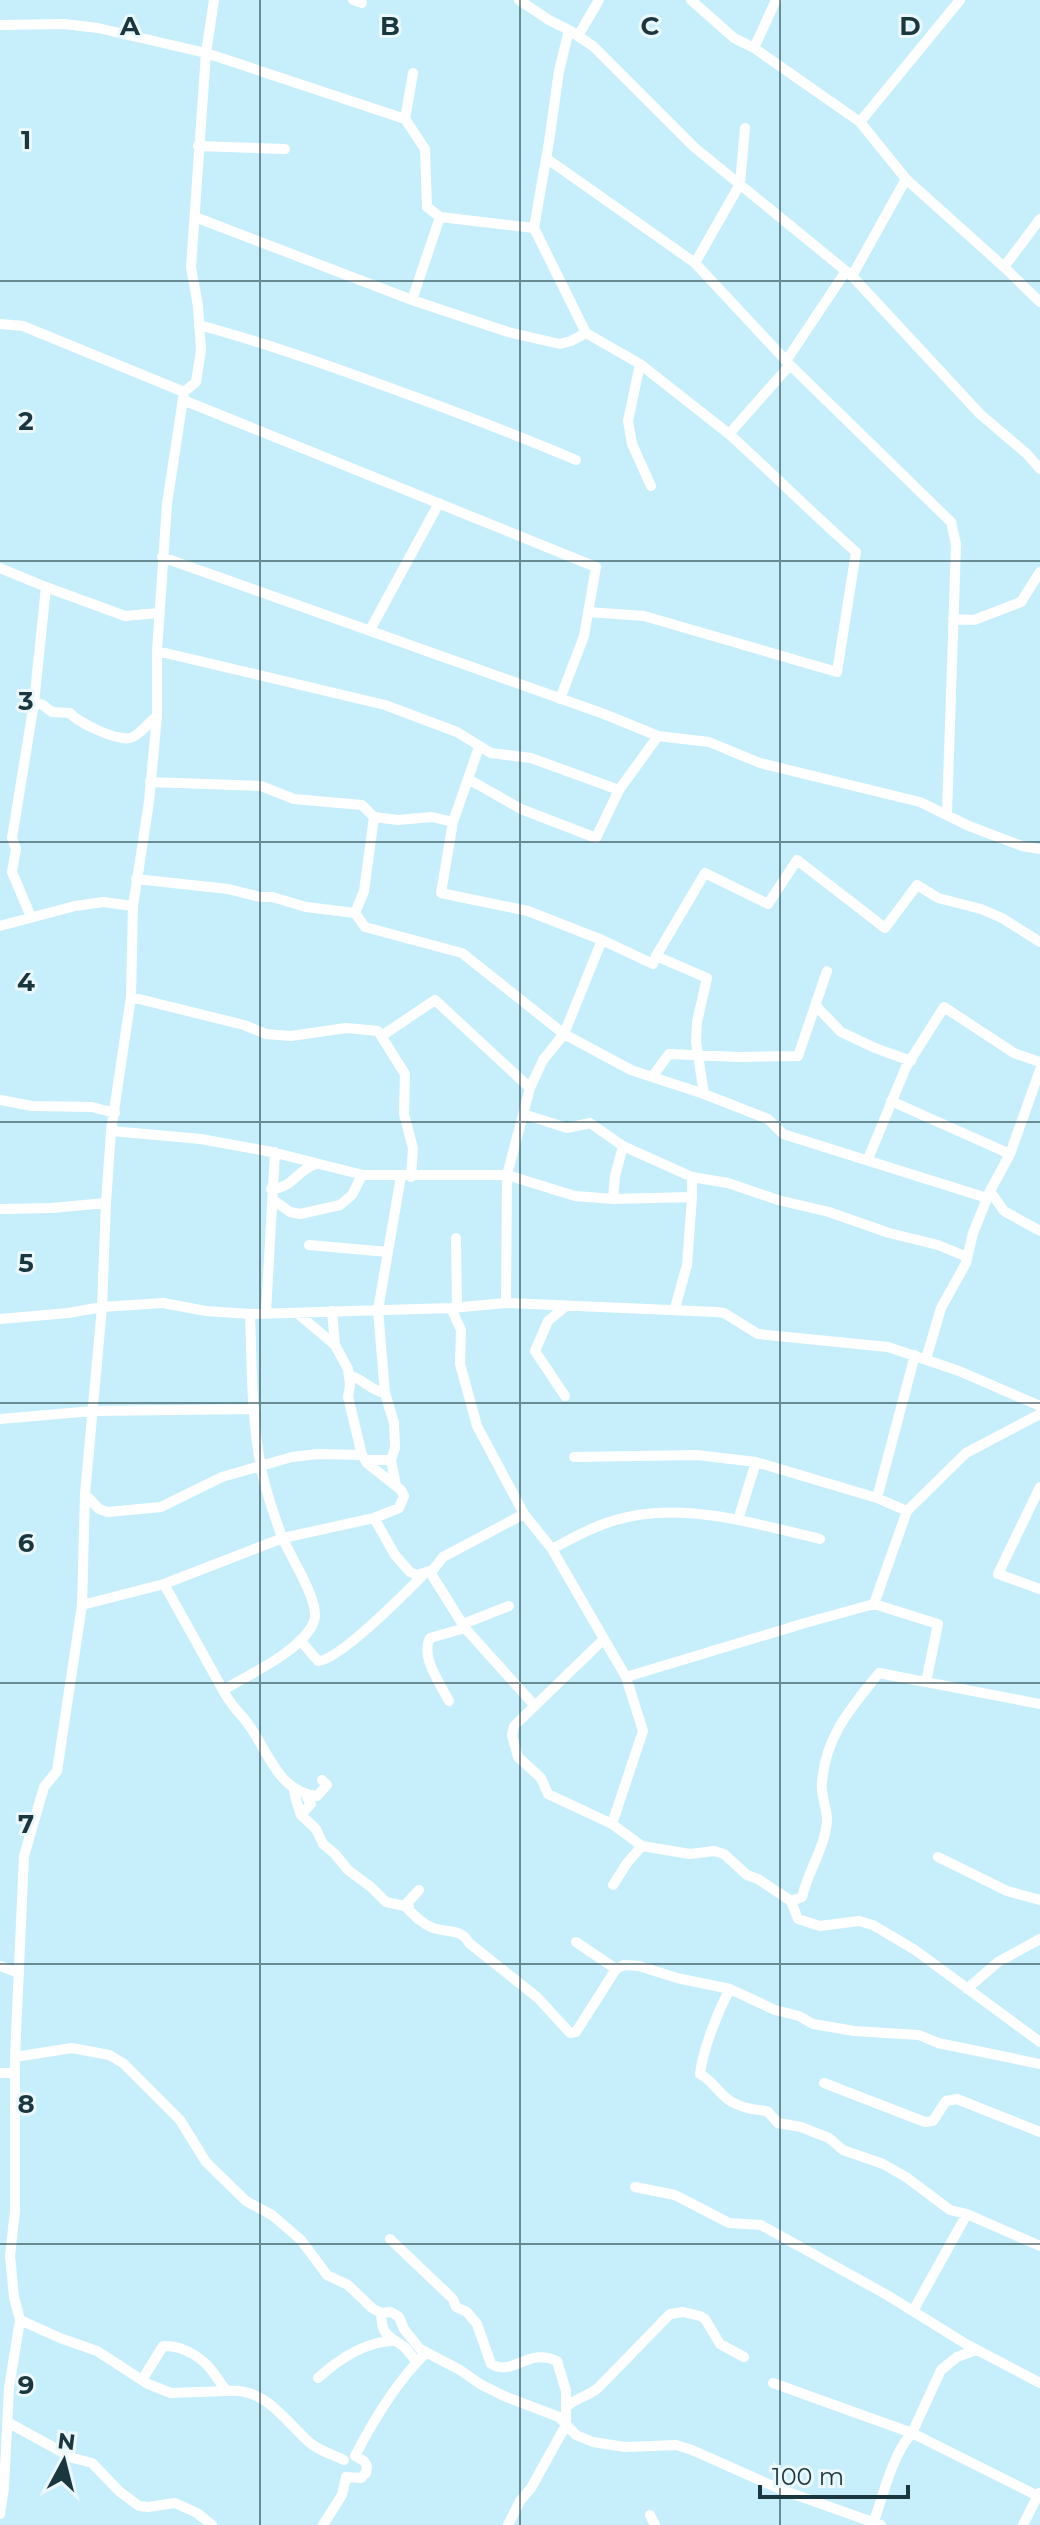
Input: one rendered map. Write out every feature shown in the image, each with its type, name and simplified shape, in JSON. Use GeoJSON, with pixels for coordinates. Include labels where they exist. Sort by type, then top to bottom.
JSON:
{"type":"FeatureCollection","features":[{"type":"Feature","properties":{"kind":"street"},"geometry":{"type":"LineString","coordinates":[[0,2514],[9,2423],[9,2388],[20,2320],[11,2282],[10,2256],[15,2211],[15,2057],[24,1856],[44,1787],[57,1771],[82,1605],[85,1494],[102,1307],[111,1131],[131,997],[133,906],[149,802],[157,716],[157,651],[167,504],[183,396],[196,382],[201,350],[191,267],[206,53],[214,0]]}},
{"type":"Feature","properties":{"kind":"street"},"geometry":{"type":"LineString","coordinates":[[519,0],[593,46],[694,147],[849,273],[980,414],[1040,469]]}},
{"type":"Feature","properties":{"kind":"street"},"geometry":{"type":"LineString","coordinates":[[588,612],[644,616],[837,672],[856,552],[729,434],[640,364],[586,333],[534,228],[559,71],[574,33],[599,0]]}},
{"type":"Feature","properties":{"kind":"street"},"geometry":{"type":"LineString","coordinates":[[691,0],[734,38],[754,48],[860,122],[906,179],[1040,302]]}},
{"type":"Feature","properties":{"kind":"street"},"geometry":{"type":"LineString","coordinates":[[754,48],[776,0]]}},
{"type":"Feature","properties":{"kind":"street"},"geometry":{"type":"LineString","coordinates":[[860,122],[960,0]]}},
{"type":"Feature","properties":{"kind":"street"},"geometry":{"type":"LineString","coordinates":[[0,25],[64,24],[98,28],[206,53],[405,119],[425,149],[427,207],[440,217],[534,228]]}},
{"type":"Feature","properties":{"kind":"street"},"geometry":{"type":"LineString","coordinates":[[405,119],[413,73]]}},
{"type":"Feature","properties":{"kind":"street"},"geometry":{"type":"LineString","coordinates":[[695,263],[740,184],[745,128]]}},
{"type":"Feature","properties":{"kind":"street"},"geometry":{"type":"LineString","coordinates":[[198,146],[285,149]]}},
{"type":"Feature","properties":{"kind":"street"},"geometry":{"type":"LineString","coordinates":[[546,158],[695,263],[788,363],[951,522],[956,544],[947,814]]}},
{"type":"Feature","properties":{"kind":"street"},"geometry":{"type":"LineString","coordinates":[[729,434],[788,363],[849,273],[906,179]]}},
{"type":"Feature","properties":{"kind":"street"},"geometry":{"type":"LineString","coordinates":[[195,217],[412,300],[535,340],[560,344],[586,333]]}},
{"type":"Feature","properties":{"kind":"street"},"geometry":{"type":"LineString","coordinates":[[412,300],[440,217]]}},
{"type":"Feature","properties":{"kind":"street"},"geometry":{"type":"LineString","coordinates":[[1004,267],[1040,219]]}},
{"type":"Feature","properties":{"kind":"street"},"geometry":{"type":"LineString","coordinates":[[0,324],[23,326],[183,396],[596,567],[584,636],[560,699]]}},
{"type":"Feature","properties":{"kind":"street"},"geometry":{"type":"LineString","coordinates":[[199,325],[357,375],[511,432],[576,460]]}},
{"type":"Feature","properties":{"kind":"street"},"geometry":{"type":"LineString","coordinates":[[640,364],[628,421],[632,444],[651,486]]}},
{"type":"Feature","properties":{"kind":"street"},"geometry":{"type":"LineString","coordinates":[[370,630],[439,503]]}},
{"type":"Feature","properties":{"kind":"street"},"geometry":{"type":"LineString","coordinates":[[162,557],[658,736],[709,742],[760,763],[920,802],[969,826],[1022,846],[1040,849]]}},
{"type":"Feature","properties":{"kind":"street"},"geometry":{"type":"LineString","coordinates":[[0,568],[125,616],[159,613]]}},
{"type":"Feature","properties":{"kind":"street"},"geometry":{"type":"LineString","coordinates":[[953,619],[974,620],[1021,602],[1040,572]]}},
{"type":"Feature","properties":{"kind":"street"},"geometry":{"type":"LineString","coordinates":[[31,917],[12,872],[16,849],[12,838],[34,703],[46,587]]}},
{"type":"Feature","properties":{"kind":"street"},"geometry":{"type":"LineString","coordinates":[[157,651],[385,705],[457,732],[479,747],[501,756],[531,758],[619,790]]}},
{"type":"Feature","properties":{"kind":"street"},"geometry":{"type":"LineString","coordinates":[[34,703],[52,712],[70,713],[77,721],[116,738],[133,737],[157,716]]}},
{"type":"Feature","properties":{"kind":"street"},"geometry":{"type":"LineString","coordinates":[[468,779],[521,809],[596,838],[619,790],[658,736]]}},
{"type":"Feature","properties":{"kind":"street"},"geometry":{"type":"LineString","coordinates":[[479,747],[453,822],[441,893],[528,911],[653,964],[705,873],[768,904],[797,860],[885,928],[917,885],[938,898],[992,913],[1040,942]]}},
{"type":"Feature","properties":{"kind":"street"},"geometry":{"type":"LineString","coordinates":[[150,782],[261,786],[294,799],[362,805],[374,817],[398,820],[432,817],[453,822]]}},
{"type":"Feature","properties":{"kind":"street"},"geometry":{"type":"LineString","coordinates":[[355,913],[364,891],[374,817]]}},
{"type":"Feature","properties":{"kind":"street"},"geometry":{"type":"LineString","coordinates":[[0,836],[12,838]]}},
{"type":"Feature","properties":{"kind":"street"},"geometry":{"type":"LineString","coordinates":[[136,879],[228,889],[306,907],[355,913],[365,927],[462,953],[564,1034],[631,1070],[768,1119],[783,1134],[988,1194],[1004,1211],[1040,1231]]}},
{"type":"Feature","properties":{"kind":"street"},"geometry":{"type":"LineString","coordinates":[[0,926],[103,902],[133,906]]}},
{"type":"Feature","properties":{"kind":"street"},"geometry":{"type":"LineString","coordinates":[[506,1303],[507,1175],[523,1114],[530,1088],[543,1060],[564,1034],[602,940]]}},
{"type":"Feature","properties":{"kind":"street"},"geometry":{"type":"LineString","coordinates":[[656,956],[707,978],[697,1022],[704,1094]]}},
{"type":"Feature","properties":{"kind":"street"},"geometry":{"type":"LineString","coordinates":[[652,1077],[669,1054],[798,1056],[827,971]]}},
{"type":"Feature","properties":{"kind":"street"},"geometry":{"type":"LineString","coordinates":[[131,997],[244,1025],[266,1034],[291,1036],[346,1028],[378,1031],[405,1074],[404,1114],[413,1148],[388,1252],[378,1310],[385,1393],[394,1423],[395,1448],[391,1460],[396,1486]]}},
{"type":"Feature","properties":{"kind":"street"},"geometry":{"type":"LineString","coordinates":[[383,1035],[435,1000],[530,1088]]}},
{"type":"Feature","properties":{"kind":"street"},"geometry":{"type":"LineString","coordinates":[[816,1006],[841,1032],[911,1061]]}},
{"type":"Feature","properties":{"kind":"street"},"geometry":{"type":"LineString","coordinates":[[868,1159],[906,1067],[944,1007],[1014,1053],[1040,1062]]}},
{"type":"Feature","properties":{"kind":"street"},"geometry":{"type":"LineString","coordinates":[[877,1498],[920,1357],[967,1257],[988,1194],[1010,1154],[1040,1070]]}},
{"type":"Feature","properties":{"kind":"street"},"geometry":{"type":"LineString","coordinates":[[0,1100],[32,1106],[92,1107],[115,1113]]}},
{"type":"Feature","properties":{"kind":"street"},"geometry":{"type":"LineString","coordinates":[[891,1101],[1010,1154]]}},
{"type":"Feature","properties":{"kind":"street"},"geometry":{"type":"LineString","coordinates":[[523,1114],[567,1128],[590,1123],[623,1146],[692,1177],[728,1183],[778,1200],[829,1212],[889,1233],[938,1245],[967,1257]]}},
{"type":"Feature","properties":{"kind":"street"},"geometry":{"type":"LineString","coordinates":[[111,1131],[201,1139],[275,1152],[362,1175],[507,1175],[575,1196],[613,1199],[692,1197]]}},
{"type":"Feature","properties":{"kind":"street"},"geometry":{"type":"LineString","coordinates":[[613,1199],[623,1146]]}},
{"type":"Feature","properties":{"kind":"street"},"geometry":{"type":"LineString","coordinates":[[266,1312],[275,1152]]}},
{"type":"Feature","properties":{"kind":"street"},"geometry":{"type":"LineString","coordinates":[[272,1194],[295,1179],[306,1167],[316,1164]]}},
{"type":"Feature","properties":{"kind":"street"},"geometry":{"type":"LineString","coordinates":[[272,1194],[290,1212],[300,1214],[340,1205],[352,1195],[362,1175]]}},
{"type":"Feature","properties":{"kind":"street"},"geometry":{"type":"LineString","coordinates":[[675,1308],[687,1265],[692,1177]]}},
{"type":"Feature","properties":{"kind":"street"},"geometry":{"type":"LineString","coordinates":[[0,1209],[106,1203]]}},
{"type":"Feature","properties":{"kind":"street"},"geometry":{"type":"LineString","coordinates":[[456,1238],[454,1308],[461,1330],[460,1364],[477,1426],[524,1514],[552,1549],[626,1677],[643,1731],[612,1824]]}},
{"type":"Feature","properties":{"kind":"street"},"geometry":{"type":"LineString","coordinates":[[309,1245],[388,1252]]}},
{"type":"Feature","properties":{"kind":"street"},"geometry":{"type":"LineString","coordinates":[[0,1319],[163,1303],[206,1311],[250,1314],[454,1308],[506,1303],[675,1308],[724,1313],[758,1334],[888,1347],[1040,1406]]}},
{"type":"Feature","properties":{"kind":"street"},"geometry":{"type":"LineString","coordinates":[[565,1396],[535,1351],[548,1321],[566,1306]]}},
{"type":"Feature","properties":{"kind":"street"},"geometry":{"type":"LineString","coordinates":[[332,1311],[335,1345]]}},
{"type":"Feature","properties":{"kind":"street"},"geometry":{"type":"LineString","coordinates":[[82,1605],[164,1584],[283,1538],[374,1518],[402,1504],[404,1496],[396,1486],[364,1457],[348,1397],[348,1369],[335,1345],[296,1312]]}},
{"type":"Feature","properties":{"kind":"street"},"geometry":{"type":"LineString","coordinates":[[223,1690],[286,1652],[315,1621],[316,1613],[283,1538],[261,1467],[250,1314]]}},
{"type":"Feature","properties":{"kind":"street"},"geometry":{"type":"LineString","coordinates":[[349,1375],[385,1393]]}},
{"type":"Feature","properties":{"kind":"street"},"geometry":{"type":"LineString","coordinates":[[0,1419],[167,1408],[202,1411],[255,1409]]}},
{"type":"Feature","properties":{"kind":"street"},"geometry":{"type":"LineString","coordinates":[[874,1604],[907,1511],[966,1453],[1040,1414]]}},
{"type":"Feature","properties":{"kind":"street"},"geometry":{"type":"LineString","coordinates":[[85,1494],[99,1509],[108,1512],[161,1507],[222,1477],[292,1457],[318,1454],[391,1460]]}},
{"type":"Feature","properties":{"kind":"street"},"geometry":{"type":"LineString","coordinates":[[574,1457],[697,1455],[756,1462],[877,1498],[907,1511]]}},
{"type":"Feature","properties":{"kind":"street"},"geometry":{"type":"LineString","coordinates":[[738,1520],[756,1462]]}},
{"type":"Feature","properties":{"kind":"street"},"geometry":{"type":"LineString","coordinates":[[1040,1487],[998,1574],[1040,1589]]}},
{"type":"Feature","properties":{"kind":"street"},"geometry":{"type":"LineString","coordinates":[[552,1549],[598,1526],[631,1516],[660,1512],[699,1513],[820,1539]]}},
{"type":"Feature","properties":{"kind":"street"},"geometry":{"type":"LineString","coordinates":[[300,1640],[318,1661],[329,1659],[377,1620],[443,1557],[524,1514]]}},
{"type":"Feature","properties":{"kind":"street"},"geometry":{"type":"LineString","coordinates":[[374,1518],[395,1555],[410,1572],[417,1575],[427,1573]]}},
{"type":"Feature","properties":{"kind":"street"},"geometry":{"type":"LineString","coordinates":[[427,1573],[464,1626],[535,1706]]}},
{"type":"Feature","properties":{"kind":"street"},"geometry":{"type":"LineString","coordinates":[[164,1584],[234,1711],[246,1721],[270,1763],[300,1792],[317,1796],[327,1785],[322,1780]]}},
{"type":"Feature","properties":{"kind":"street"},"geometry":{"type":"LineString","coordinates":[[626,1677],[874,1604],[938,1624],[926,1682]]}},
{"type":"Feature","properties":{"kind":"street"},"geometry":{"type":"LineString","coordinates":[[449,1701],[428,1658],[430,1638],[509,1606]]}},
{"type":"Feature","properties":{"kind":"street"},"geometry":{"type":"LineString","coordinates":[[604,1639],[514,1726],[513,1746],[518,1757],[541,1778],[548,1794],[612,1824],[642,1846],[690,1854],[714,1851],[724,1854],[747,1875],[791,1901],[798,1919],[820,1926],[859,1921],[873,1925],[915,1950],[1040,2042]]}},
{"type":"Feature","properties":{"kind":"street"},"geometry":{"type":"LineString","coordinates":[[791,1901],[802,1897],[821,1845],[827,1818],[821,1783],[831,1741],[840,1722],[879,1673],[1040,1704]]}},
{"type":"Feature","properties":{"kind":"street"},"geometry":{"type":"LineString","coordinates":[[300,1792],[294,1794],[301,1815],[348,1870],[386,1902],[406,1907],[432,1928],[458,1932],[466,1937],[469,1943],[538,1998],[570,2033],[581,2028],[598,1995],[616,1969],[624,1965],[730,1989],[813,2024],[854,2031],[919,2035],[938,2043],[1040,2064]]}},
{"type":"Feature","properties":{"kind":"street"},"geometry":{"type":"LineString","coordinates":[[613,1885],[642,1846]]}},
{"type":"Feature","properties":{"kind":"street"},"geometry":{"type":"LineString","coordinates":[[938,1857],[1007,1891],[1040,1900]]}},
{"type":"Feature","properties":{"kind":"street"},"geometry":{"type":"LineString","coordinates":[[406,1907],[419,1890]]}},
{"type":"Feature","properties":{"kind":"street"},"geometry":{"type":"LineString","coordinates":[[967,1989],[998,1962],[1040,1939]]}},
{"type":"Feature","properties":{"kind":"street"},"geometry":{"type":"LineString","coordinates":[[576,1942],[616,1969]]}},
{"type":"Feature","properties":{"kind":"street"},"geometry":{"type":"LineString","coordinates":[[0,1966],[19,1973]]}},
{"type":"Feature","properties":{"kind":"street"},"geometry":{"type":"LineString","coordinates":[[730,1989],[720,2006],[700,2074],[723,2096],[751,2110],[767,2111],[778,2123],[801,2127],[829,2138],[843,2150],[883,2164],[906,2177],[950,2210],[967,2214],[1040,2246]]}},
{"type":"Feature","properties":{"kind":"street"},"geometry":{"type":"LineString","coordinates":[[15,2057],[72,2048],[109,2055],[123,2063],[180,2120],[206,2162],[246,2201],[272,2215],[301,2240],[327,2275],[348,2285],[372,2308],[399,2317],[412,2340],[426,2353],[504,2396],[559,2417],[576,2435],[610,2446],[676,2445],[705,2453],[771,2485],[877,2524],[897,2459],[941,2370],[957,2357],[976,2350]]}},
{"type":"Feature","properties":{"kind":"street"},"geometry":{"type":"LineString","coordinates":[[0,2073],[15,2073]]}},
{"type":"Feature","properties":{"kind":"street"},"geometry":{"type":"LineString","coordinates":[[824,2083],[925,2122],[933,2121],[946,2101],[957,2099],[1040,2132]]}},
{"type":"Feature","properties":{"kind":"street"},"geometry":{"type":"LineString","coordinates":[[635,2187],[675,2195],[729,2223],[761,2225],[976,2350],[1040,2383]]}},
{"type":"Feature","properties":{"kind":"street"},"geometry":{"type":"LineString","coordinates":[[913,2311],[967,2214]]}},
{"type":"Feature","properties":{"kind":"street"},"geometry":{"type":"LineString","coordinates":[[390,2239],[453,2299],[456,2307],[474,2318],[491,2364],[504,2367],[534,2356],[547,2356],[557,2361],[563,2373],[566,2425],[508,2525]]}},
{"type":"Feature","properties":{"kind":"street"},"geometry":{"type":"LineString","coordinates":[[567,2406],[598,2388],[670,2314],[691,2312],[700,2316],[720,2344],[744,2357]]}},
{"type":"Feature","properties":{"kind":"street"},"geometry":{"type":"LineString","coordinates":[[381,2313],[384,2331],[392,2341],[405,2347],[417,2362]]}},
{"type":"Feature","properties":{"kind":"street"},"geometry":{"type":"LineString","coordinates":[[20,2320],[97,2351],[142,2380],[171,2393],[241,2390],[252,2393],[286,2417],[313,2445],[367,2466],[361,2478],[346,2477]]}},
{"type":"Feature","properties":{"kind":"street"},"geometry":{"type":"LineString","coordinates":[[318,2378],[336,2362],[370,2344],[392,2341]]}},
{"type":"Feature","properties":{"kind":"street"},"geometry":{"type":"LineString","coordinates":[[142,2380],[163,2346],[172,2345],[187,2350],[208,2367],[228,2391]]}},
{"type":"Feature","properties":{"kind":"street"},"geometry":{"type":"LineString","coordinates":[[323,2525],[342,2495],[346,2477],[344,2472],[350,2458],[378,2412],[426,2353]]}},
{"type":"Feature","properties":{"kind":"street"},"geometry":{"type":"LineString","coordinates":[[773,2383],[912,2433],[1039,2494],[1023,2525]]}},
{"type":"Feature","properties":{"kind":"street"},"geometry":{"type":"LineString","coordinates":[[9,2423],[73,2458],[92,2463],[119,2491],[139,2506],[175,2503],[197,2513],[212,2525]]}}]}
